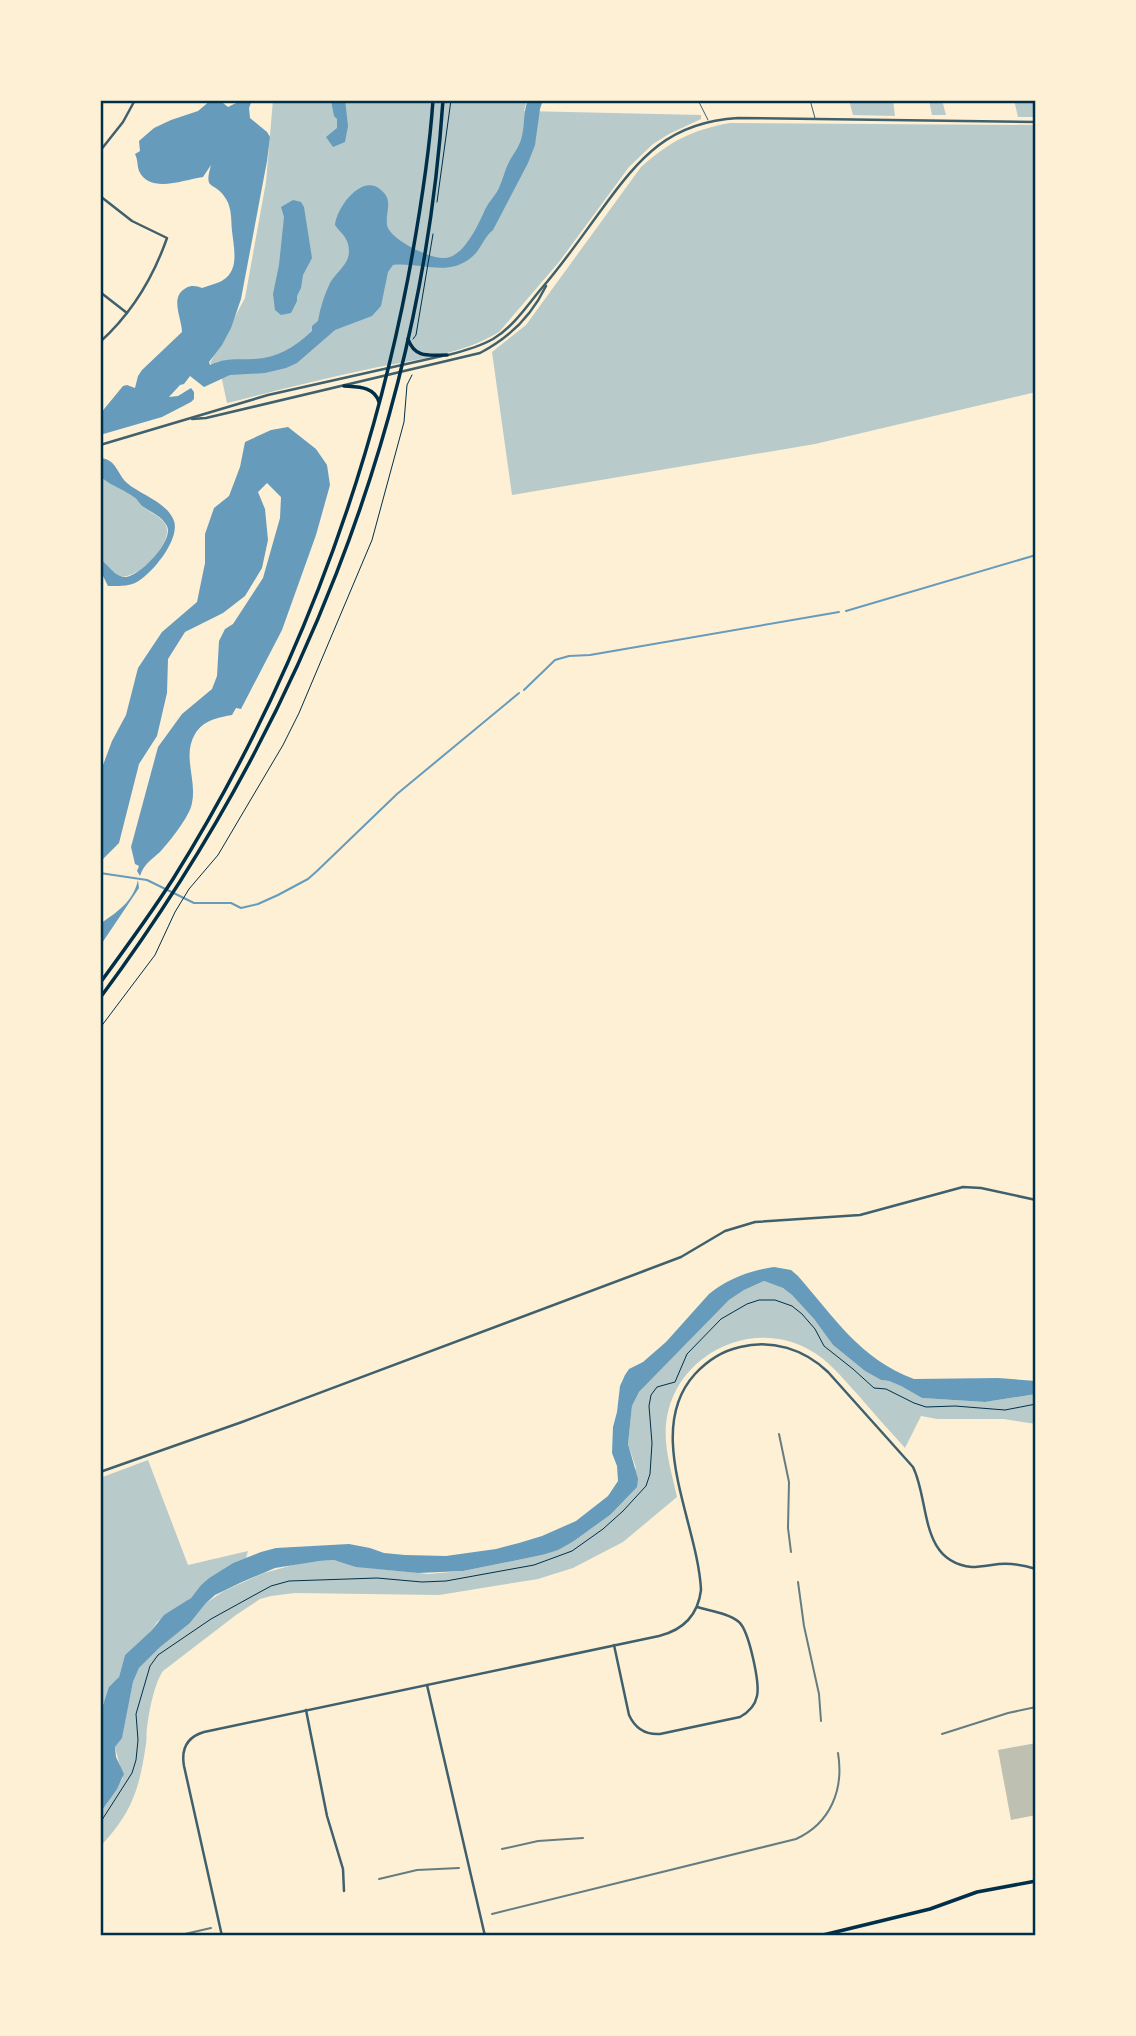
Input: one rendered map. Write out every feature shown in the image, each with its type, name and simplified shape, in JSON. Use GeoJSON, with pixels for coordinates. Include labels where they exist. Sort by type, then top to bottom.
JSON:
{"type":"FeatureCollection","features":[{"type":"Feature","properties":{"kind":"main road"},"geometry":{"type":"LineString","coordinates":[[100,983],[158,902],[221,799],[290,659],[320,589],[380,404],[414,245],[433,100]]}},
{"type":"Feature","properties":{"kind":"main road"},"geometry":{"type":"LineString","coordinates":[[100,998],[180,884],[269,727],[320,615],[361,508],[384,434],[408,339],[425,246],[443,100]]}},
{"type":"Feature","properties":{"kind":"main road"},"geometry":{"type":"LineString","coordinates":[[408,339],[414,351],[423,355],[447,355]]}},
{"type":"Feature","properties":{"kind":"main road"},"geometry":{"type":"LineString","coordinates":[[344,386],[373,391],[380,404]]}},
{"type":"Feature","properties":{"kind":"main road"},"geometry":{"type":"LineString","coordinates":[[819,1936],[930,1909],[984,1890],[1036,1881]]}},
{"type":"Feature","properties":{"kind":"street"},"geometry":{"type":"LineString","coordinates":[[100,151],[115,134],[135,100]]}},
{"type":"Feature","properties":{"kind":"street"},"geometry":{"type":"LineString","coordinates":[[102,444],[268,396],[477,347],[494,338],[520,316],[548,283],[639,160],[672,136],[709,122],[738,118],[1036,122]]}},
{"type":"Feature","properties":{"kind":"street"},"geometry":{"type":"LineString","coordinates":[[100,196],[132,221],[167,238],[153,272],[127,313],[100,342]]}},
{"type":"Feature","properties":{"kind":"street"},"geometry":{"type":"LineString","coordinates":[[191,419],[206,418],[480,353],[503,340],[526,318],[548,283]]}},
{"type":"Feature","properties":{"kind":"street"},"geometry":{"type":"LineString","coordinates":[[100,292],[127,313]]}},
{"type":"Feature","properties":{"kind":"street"},"geometry":{"type":"LineString","coordinates":[[100,1472],[305,1399],[644,1271],[681,1256],[740,1225],[762,1221],[860,1215],[964,1187],[1036,1200]]}},
{"type":"Feature","properties":{"kind":"street"},"geometry":{"type":"LineString","coordinates":[[222,1936],[184,1766],[184,1748],[189,1740],[199,1733],[672,1632],[685,1623],[697,1607],[701,1582],[673,1450],[674,1412],[686,1385],[706,1363],[732,1349],[754,1344],[790,1348],[810,1358],[828,1372],[913,1468],[932,1539],[946,1557],[967,1566],[1012,1564],[1036,1569]]}},
{"type":"Feature","properties":{"kind":"street"},"geometry":{"type":"LineString","coordinates":[[614,1645],[629,1715],[641,1730],[660,1734],[740,1717],[754,1705],[758,1690],[746,1633],[733,1618],[697,1607]]}},
{"type":"Feature","properties":{"kind":"street"},"geometry":{"type":"LineString","coordinates":[[427,1685],[485,1936]]}},
{"type":"Feature","properties":{"kind":"street"},"geometry":{"type":"LineString","coordinates":[[306,1710],[327,1816],[343,1869],[344,1891]]}},
{"type":"Feature","properties":{"kind":"lane"},"geometry":{"type":"LineString","coordinates":[[698,100],[709,122]]}},
{"type":"Feature","properties":{"kind":"lane"},"geometry":{"type":"LineString","coordinates":[[810,100],[815,120]]}},
{"type":"Feature","properties":{"kind":"path"},"geometry":{"type":"LineString","coordinates":[[437,205],[451,100]]}},
{"type":"Feature","properties":{"kind":"path"},"geometry":{"type":"LineString","coordinates":[[414,351],[416,348],[413,340],[433,232]]}},
{"type":"Feature","properties":{"kind":"path"},"geometry":{"type":"LineString","coordinates":[[100,1028],[155,954],[188,889],[218,855],[283,745],[372,540],[404,422],[411,370]]}},
{"type":"Feature","properties":{"kind":"path"},"geometry":{"type":"LineString","coordinates":[[100,1823],[132,1773],[138,1740],[136,1714],[150,1666],[158,1655],[211,1619],[271,1586],[289,1581],[377,1578],[446,1581],[534,1564],[572,1551],[623,1511],[646,1486],[650,1474],[652,1443],[649,1405],[654,1391],[657,1387],[675,1382],[683,1360],[695,1344],[721,1319],[747,1304],[759,1300],[775,1300],[792,1306],[811,1324],[824,1346],[868,1384],[877,1389],[886,1389],[921,1406],[1005,1410],[1036,1404]]}},
{"type":"Feature","properties":{"kind":"shaded area"},"geometry":{"type":"Polygon","coordinates":[[[273,100],[527,100],[524,111],[701,115],[701,119],[653,144],[629,167],[559,262],[499,332],[453,351],[227,403],[221,375],[210,363],[245,298],[266,182],[273,100]]]}},
{"type":"Feature","properties":{"kind":"shaded area"},"geometry":{"type":"Polygon","coordinates":[[[849,100],[893,100],[895,116],[853,115],[849,100]]]}},
{"type":"Feature","properties":{"kind":"shaded area"},"geometry":{"type":"Polygon","coordinates":[[[929,100],[942,100],[946,115],[932,115],[929,100]]]}},
{"type":"Feature","properties":{"kind":"shaded area"},"geometry":{"type":"Polygon","coordinates":[[[1014,100],[1036,100],[1036,117],[1018,117],[1014,100]]]}},
{"type":"Feature","properties":{"kind":"shaded area"},"geometry":{"type":"Polygon","coordinates":[[[730,123],[1036,125],[1036,392],[815,444],[512,495],[492,352],[526,325],[641,167],[682,138],[730,123]]]}},
{"type":"Feature","properties":{"kind":"shaded area"},"geometry":{"type":"Polygon","coordinates":[[[100,474],[160,518],[167,531],[161,549],[154,558],[129,576],[118,575],[100,559],[100,474]]]}},
{"type":"Feature","properties":{"kind":"shaded area"},"geometry":{"type":"Polygon","coordinates":[[[764,1281],[783,1288],[792,1295],[833,1345],[865,1371],[881,1380],[901,1386],[922,1398],[985,1402],[1036,1394],[1036,1424],[1004,1419],[937,1419],[921,1416],[905,1448],[835,1370],[808,1349],[787,1341],[765,1338],[743,1340],[723,1347],[704,1358],[688,1373],[676,1391],[668,1412],[666,1444],[677,1497],[623,1542],[573,1568],[538,1579],[439,1595],[295,1593],[260,1599],[163,1671],[151,1706],[137,1788],[120,1823],[100,1847],[100,1813],[123,1778],[115,1747],[122,1736],[133,1682],[139,1668],[160,1646],[190,1623],[206,1603],[224,1591],[264,1573],[304,1562],[334,1560],[370,1568],[428,1574],[463,1571],[542,1555],[574,1541],[610,1515],[636,1468],[628,1444],[632,1406],[639,1392],[729,1300],[764,1281]]]}},
{"type":"Feature","properties":{"kind":"shaded area"},"geometry":{"type":"Polygon","coordinates":[[[148,1460],[188,1565],[248,1551],[246,1558],[209,1578],[191,1598],[157,1622],[125,1655],[119,1677],[100,1708],[100,1478],[148,1460]]]}},
{"type":"Feature","properties":{"kind":"water"},"geometry":{"type":"Polygon","coordinates":[[[211,100],[228,100],[223,103],[228,107],[242,100],[252,100],[250,118],[270,137],[241,299],[231,328],[209,362],[210,365],[227,360],[262,358],[278,354],[312,331],[312,326],[318,321],[330,283],[348,256],[347,241],[335,225],[337,218],[345,202],[359,189],[374,186],[385,194],[388,202],[387,225],[402,242],[420,252],[438,257],[451,257],[457,253],[468,241],[498,190],[508,163],[519,145],[528,100],[543,100],[535,145],[528,163],[493,230],[473,256],[464,263],[445,268],[393,265],[388,272],[381,306],[372,316],[335,330],[297,363],[265,373],[230,375],[204,387],[190,376],[169,397],[178,396],[191,388],[194,399],[191,402],[162,417],[100,435],[100,414],[123,386],[135,388],[142,370],[182,332],[177,302],[181,292],[190,286],[202,288],[217,283],[225,279],[233,268],[230,210],[222,193],[209,183],[211,165],[203,177],[159,184],[144,178],[139,171],[135,154],[140,151],[139,141],[154,128],[198,111],[211,100]]]}},
{"type":"Feature","properties":{"kind":"water"},"geometry":{"type":"Polygon","coordinates":[[[331,100],[345,100],[348,126],[345,142],[333,147],[326,137],[337,128],[331,100]]]}},
{"type":"Feature","properties":{"kind":"water"},"geometry":{"type":"Polygon","coordinates":[[[293,200],[301,202],[304,207],[312,258],[303,275],[297,301],[291,313],[281,315],[275,310],[273,294],[284,217],[281,207],[293,200]]]}},
{"type":"Feature","properties":{"kind":"water"},"geometry":{"type":"Polygon","coordinates":[[[288,427],[316,449],[327,465],[330,485],[316,535],[282,630],[241,709],[236,708],[232,715],[206,723],[195,734],[190,751],[192,803],[184,821],[146,865],[140,876],[131,847],[158,747],[182,714],[212,689],[217,676],[219,641],[263,578],[280,518],[281,497],[267,483],[258,492],[265,509],[268,540],[262,568],[245,596],[223,613],[185,632],[168,659],[167,693],[157,736],[139,764],[119,843],[100,862],[100,773],[112,741],[126,715],[138,668],[162,632],[197,602],[205,563],[205,534],[214,508],[229,496],[240,467],[245,442],[271,430],[288,427]]]}},
{"type":"Feature","properties":{"kind":"water"},"geometry":{"type":"Polygon","coordinates":[[[100,454],[101,458],[114,464],[127,483],[166,509],[174,521],[173,537],[164,554],[146,576],[129,585],[108,586],[100,570],[100,559],[118,575],[132,575],[147,564],[161,548],[166,540],[167,526],[135,498],[102,478],[100,454]]]}},
{"type":"Feature","properties":{"kind":"water"},"geometry":{"type":"Polygon","coordinates":[[[138,880],[139,888],[100,946],[100,924],[128,900],[138,880]]]}},
{"type":"Feature","properties":{"kind":"water"},"geometry":{"type":"Polygon","coordinates":[[[774,1267],[791,1270],[798,1276],[849,1335],[895,1371],[914,1379],[998,1378],[1036,1381],[1036,1394],[985,1402],[922,1398],[865,1371],[833,1345],[792,1295],[783,1288],[764,1281],[729,1300],[639,1392],[632,1406],[628,1444],[638,1479],[637,1487],[610,1515],[574,1541],[542,1555],[463,1571],[418,1573],[356,1567],[334,1560],[319,1561],[275,1568],[215,1595],[190,1623],[139,1668],[133,1682],[122,1738],[115,1747],[116,1757],[124,1774],[100,1813],[100,1708],[109,1687],[119,1677],[125,1655],[164,1615],[191,1598],[209,1578],[233,1563],[276,1548],[349,1544],[384,1553],[446,1556],[519,1543],[576,1521],[608,1496],[618,1481],[617,1466],[612,1453],[613,1427],[620,1386],[629,1369],[643,1362],[666,1342],[717,1288],[740,1276],[774,1267]]]}},
{"type":"Feature","properties":{"kind":"building"},"geometry":{"type":"Polygon","coordinates":[[[1036,1743],[1036,1815],[1011,1820],[998,1750],[1036,1743]]]}},
{"type":"Feature","properties":{"kind":"waterway"},"geometry":{"type":"LineString","coordinates":[[846,611],[1036,555]]}},
{"type":"Feature","properties":{"kind":"waterway"},"geometry":{"type":"LineString","coordinates":[[524,690],[555,660],[569,656],[590,655],[839,612]]}},
{"type":"Feature","properties":{"kind":"waterway"},"geometry":{"type":"LineString","coordinates":[[100,873],[147,880],[194,903],[231,903],[241,908],[258,904],[308,879],[397,794],[519,693]]}},
{"type":"Feature","properties":{"kind":"railway"},"geometry":{"type":"LineString","coordinates":[[779,1434],[789,1482],[788,1528],[791,1552]]}},
{"type":"Feature","properties":{"kind":"railway"},"geometry":{"type":"LineString","coordinates":[[798,1582],[804,1626],[819,1694],[821,1721]]}},
{"type":"Feature","properties":{"kind":"railway"},"geometry":{"type":"LineString","coordinates":[[942,1734],[1036,1707]]}},
{"type":"Feature","properties":{"kind":"railway"},"geometry":{"type":"LineString","coordinates":[[492,1914],[796,1839],[818,1824],[832,1804],[839,1779],[838,1753]]}},
{"type":"Feature","properties":{"kind":"railway"},"geometry":{"type":"LineString","coordinates":[[502,1849],[538,1841],[583,1838]]}},
{"type":"Feature","properties":{"kind":"railway"},"geometry":{"type":"LineString","coordinates":[[379,1879],[417,1870],[459,1868]]}},
{"type":"Feature","properties":{"kind":"railway"},"geometry":{"type":"LineString","coordinates":[[176,1936],[211,1928]]}}]}
